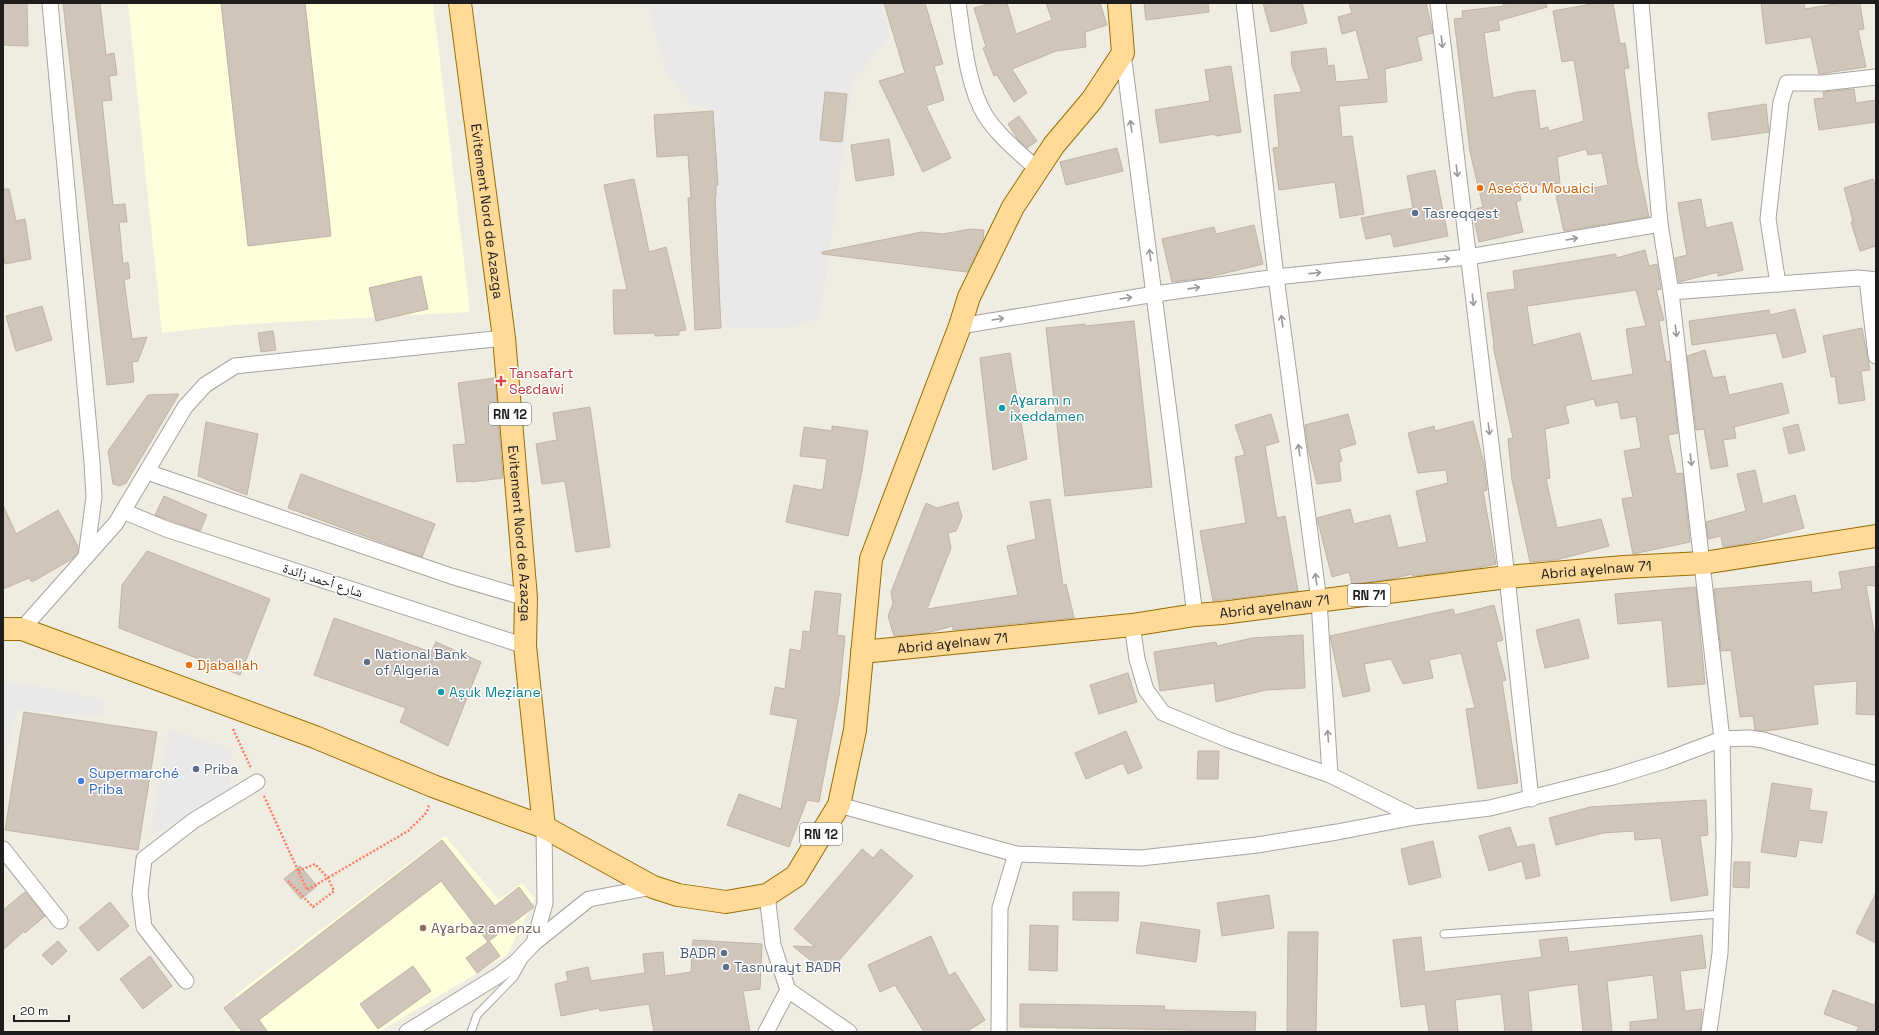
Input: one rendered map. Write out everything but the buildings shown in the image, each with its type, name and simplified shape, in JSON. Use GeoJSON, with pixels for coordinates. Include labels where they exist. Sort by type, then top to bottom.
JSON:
{"type":"FeatureCollection","features":[{"type":"Feature","properties":{"kind":"main road","name":"Evitement Nord de Azazga"},"geometry":{"type":"LineString","coordinates":[[460,3],[504,338],[526,598],[525,646],[544,827]]}},
{"type":"Feature","properties":{"kind":"main road"},"geometry":{"type":"LineString","coordinates":[[1119,3],[1123,53]]}},
{"type":"Feature","properties":{"kind":"main road","name":"RN 12"},"geometry":{"type":"LineString","coordinates":[[12,629],[315,737],[433,786],[544,827],[653,887],[678,895],[726,902],[767,895],[796,876],[839,805],[855,730],[871,559],[960,326],[969,297],[1010,214],[1054,145],[1092,100],[1123,53]]}},
{"type":"Feature","properties":{"kind":"main road","name":"Abrid aɣelnaw 71"},"geometry":{"type":"LineString","coordinates":[[862,652],[1132,625],[1195,615],[1507,577],[1624,567],[1703,563],[1876,536]]}},
{"type":"Feature","properties":{"kind":"street"},"geometry":{"type":"LineString","coordinates":[[50,3],[93,475],[92,513],[86,557]]}},
{"type":"Feature","properties":{"kind":"street"},"geometry":{"type":"LineString","coordinates":[[958,3],[964,48],[976,94],[985,115],[1002,136],[1038,170]]}},
{"type":"Feature","properties":{"kind":"street"},"geometry":{"type":"LineString","coordinates":[[1244,3],[1276,277],[1319,601],[1330,775]]}},
{"type":"Feature","properties":{"kind":"street"},"geometry":{"type":"LineString","coordinates":[[1438,3],[1507,577],[1531,799]]}},
{"type":"Feature","properties":{"kind":"street"},"geometry":{"type":"LineString","coordinates":[[1641,3],[1660,224],[1671,292],[1722,738],[1724,837],[1720,953],[1709,1032]]}},
{"type":"Feature","properties":{"kind":"street"},"geometry":{"type":"LineString","coordinates":[[1123,53],[1126,86],[1155,294],[1195,615]]}},
{"type":"Feature","properties":{"kind":"street"},"geometry":{"type":"LineString","coordinates":[[1778,284],[1768,220],[1781,102],[1787,83],[1823,83],[1876,77]]}},
{"type":"Feature","properties":{"kind":"street"},"geometry":{"type":"LineString","coordinates":[[960,326],[1155,294],[1276,277],[1468,257],[1660,224]]}},
{"type":"Feature","properties":{"kind":"street"},"geometry":{"type":"LineString","coordinates":[[1671,292],[1858,278],[1871,280],[1876,356]]}},
{"type":"Feature","properties":{"kind":"street"},"geometry":{"type":"LineString","coordinates":[[12,629],[86,557],[116,523],[185,407],[205,385],[235,366],[504,338]]}},
{"type":"Feature","properties":{"kind":"street"},"geometry":{"type":"LineString","coordinates":[[147,472],[450,576],[526,598]]}},
{"type":"Feature","properties":{"kind":"street","name":"شارع أحمد زائدة"},"geometry":{"type":"LineString","coordinates":[[123,511],[166,529],[525,646]]}},
{"type":"Feature","properties":{"kind":"street"},"geometry":{"type":"LineString","coordinates":[[1132,625],[1136,659],[1146,690],[1163,713],[1228,740],[1330,775],[1415,817]]}},
{"type":"Feature","properties":{"kind":"street"},"geometry":{"type":"LineString","coordinates":[[839,805],[1016,854],[1141,858],[1264,844],[1415,817],[1490,808],[1531,799],[1664,762],[1722,738],[1749,738],[1763,740],[1876,774]]}},
{"type":"Feature","properties":{"kind":"street"},"geometry":{"type":"LineString","coordinates":[[186,981],[144,927],[140,894],[144,859],[193,821],[257,782]]}},
{"type":"Feature","properties":{"kind":"street"},"geometry":{"type":"LineString","coordinates":[[534,942],[545,903],[544,827]]}},
{"type":"Feature","properties":{"kind":"street"},"geometry":{"type":"LineString","coordinates":[[3,849],[60,921]]}},
{"type":"Feature","properties":{"kind":"street"},"geometry":{"type":"LineString","coordinates":[[999,1032],[1000,908],[1016,854]]}},
{"type":"Feature","properties":{"kind":"street"},"geometry":{"type":"LineString","coordinates":[[407,1032],[499,975],[516,962],[534,942],[589,899],[653,887]]}},
{"type":"Feature","properties":{"kind":"street"},"geometry":{"type":"LineString","coordinates":[[767,895],[774,945],[788,990],[849,1032]]}},
{"type":"Feature","properties":{"kind":"street"},"geometry":{"type":"LineString","coordinates":[[766,1032],[788,990]]}},
{"type":"Feature","properties":{"kind":"lane"},"geometry":{"type":"LineString","coordinates":[[1444,934],[1721,914]]}},
{"type":"Feature","properties":{"kind":"lane"},"geometry":{"type":"LineString","coordinates":[[471,1032],[476,1015],[514,977],[534,942]]}},
{"type":"Feature","properties":{"kind":"path"},"geometry":{"type":"LineString","coordinates":[[221,703],[307,890],[408,831],[427,812],[433,786]]}},
{"type":"Feature","properties":{"kind":"path"},"geometry":{"type":"LineString","coordinates":[[288,881],[313,907],[334,891],[328,878],[315,864],[298,871]]}},
{"type":"Feature","properties":{"kind":"shaded area"},"geometry":{"type":"Polygon","coordinates":[[[128,3],[433,3],[470,312],[233,325],[162,333],[128,3]]]}},
{"type":"Feature","properties":{"kind":"shaded area"},"geometry":{"type":"Polygon","coordinates":[[[647,3],[881,3],[890,37],[853,80],[820,318],[791,328],[722,327],[711,110],[691,104],[667,74],[647,3]]]}},
{"type":"Feature","properties":{"kind":"shaded area"},"geometry":{"type":"Polygon","coordinates":[[[3,682],[19,683],[104,700],[102,717],[16,710],[3,772],[3,682]]]}},
{"type":"Feature","properties":{"kind":"shaded area","name":"Priba"},"geometry":{"type":"Polygon","coordinates":[[[169,729],[231,749],[230,789],[150,837],[169,729]]]}},
{"type":"Feature","properties":{"kind":"shaded area","name":"Aɣarbaz amenzu"},"geometry":{"type":"Polygon","coordinates":[[[445,836],[499,900],[522,883],[535,898],[507,955],[379,1032],[234,1032],[250,1018],[235,995],[445,836]]]}},
{"type":"Feature","properties":{"kind":"place","name":"Asečču Mouaici"},"geometry":{"type":"Point","coordinates":[1480,188]}},
{"type":"Feature","properties":{"kind":"place","name":"Tasreqqest"},"geometry":{"type":"Point","coordinates":[1415,213]}},
{"type":"Feature","properties":{"kind":"place","name":"Tansafart Seɛdawi"},"geometry":{"type":"Point","coordinates":[501,381]}},
{"type":"Feature","properties":{"kind":"place","name":"Aɣaram n ixeddamen"},"geometry":{"type":"Point","coordinates":[1002,408]}},
{"type":"Feature","properties":{"kind":"place","name":"National Bank of Algeria"},"geometry":{"type":"Point","coordinates":[367,662]}},
{"type":"Feature","properties":{"kind":"place","name":"Djaballah"},"geometry":{"type":"Point","coordinates":[189,665]}},
{"type":"Feature","properties":{"kind":"place","name":"Aṣuk Meẓiane"},"geometry":{"type":"Point","coordinates":[441,692]}},
{"type":"Feature","properties":{"kind":"place","name":"Priba"},"geometry":{"type":"Point","coordinates":[196,769]}},
{"type":"Feature","properties":{"kind":"place","name":"Supermarché Priba"},"geometry":{"type":"Point","coordinates":[81,781]}},
{"type":"Feature","properties":{"kind":"place","name":"Aɣarbaz amenzu"},"geometry":{"type":"Point","coordinates":[423,928]}},
{"type":"Feature","properties":{"kind":"place","name":"BADR"},"geometry":{"type":"Point","coordinates":[724,953]}},
{"type":"Feature","properties":{"kind":"place","name":"Tasnurayt BADR"},"geometry":{"type":"Point","coordinates":[726,967]}}]}
